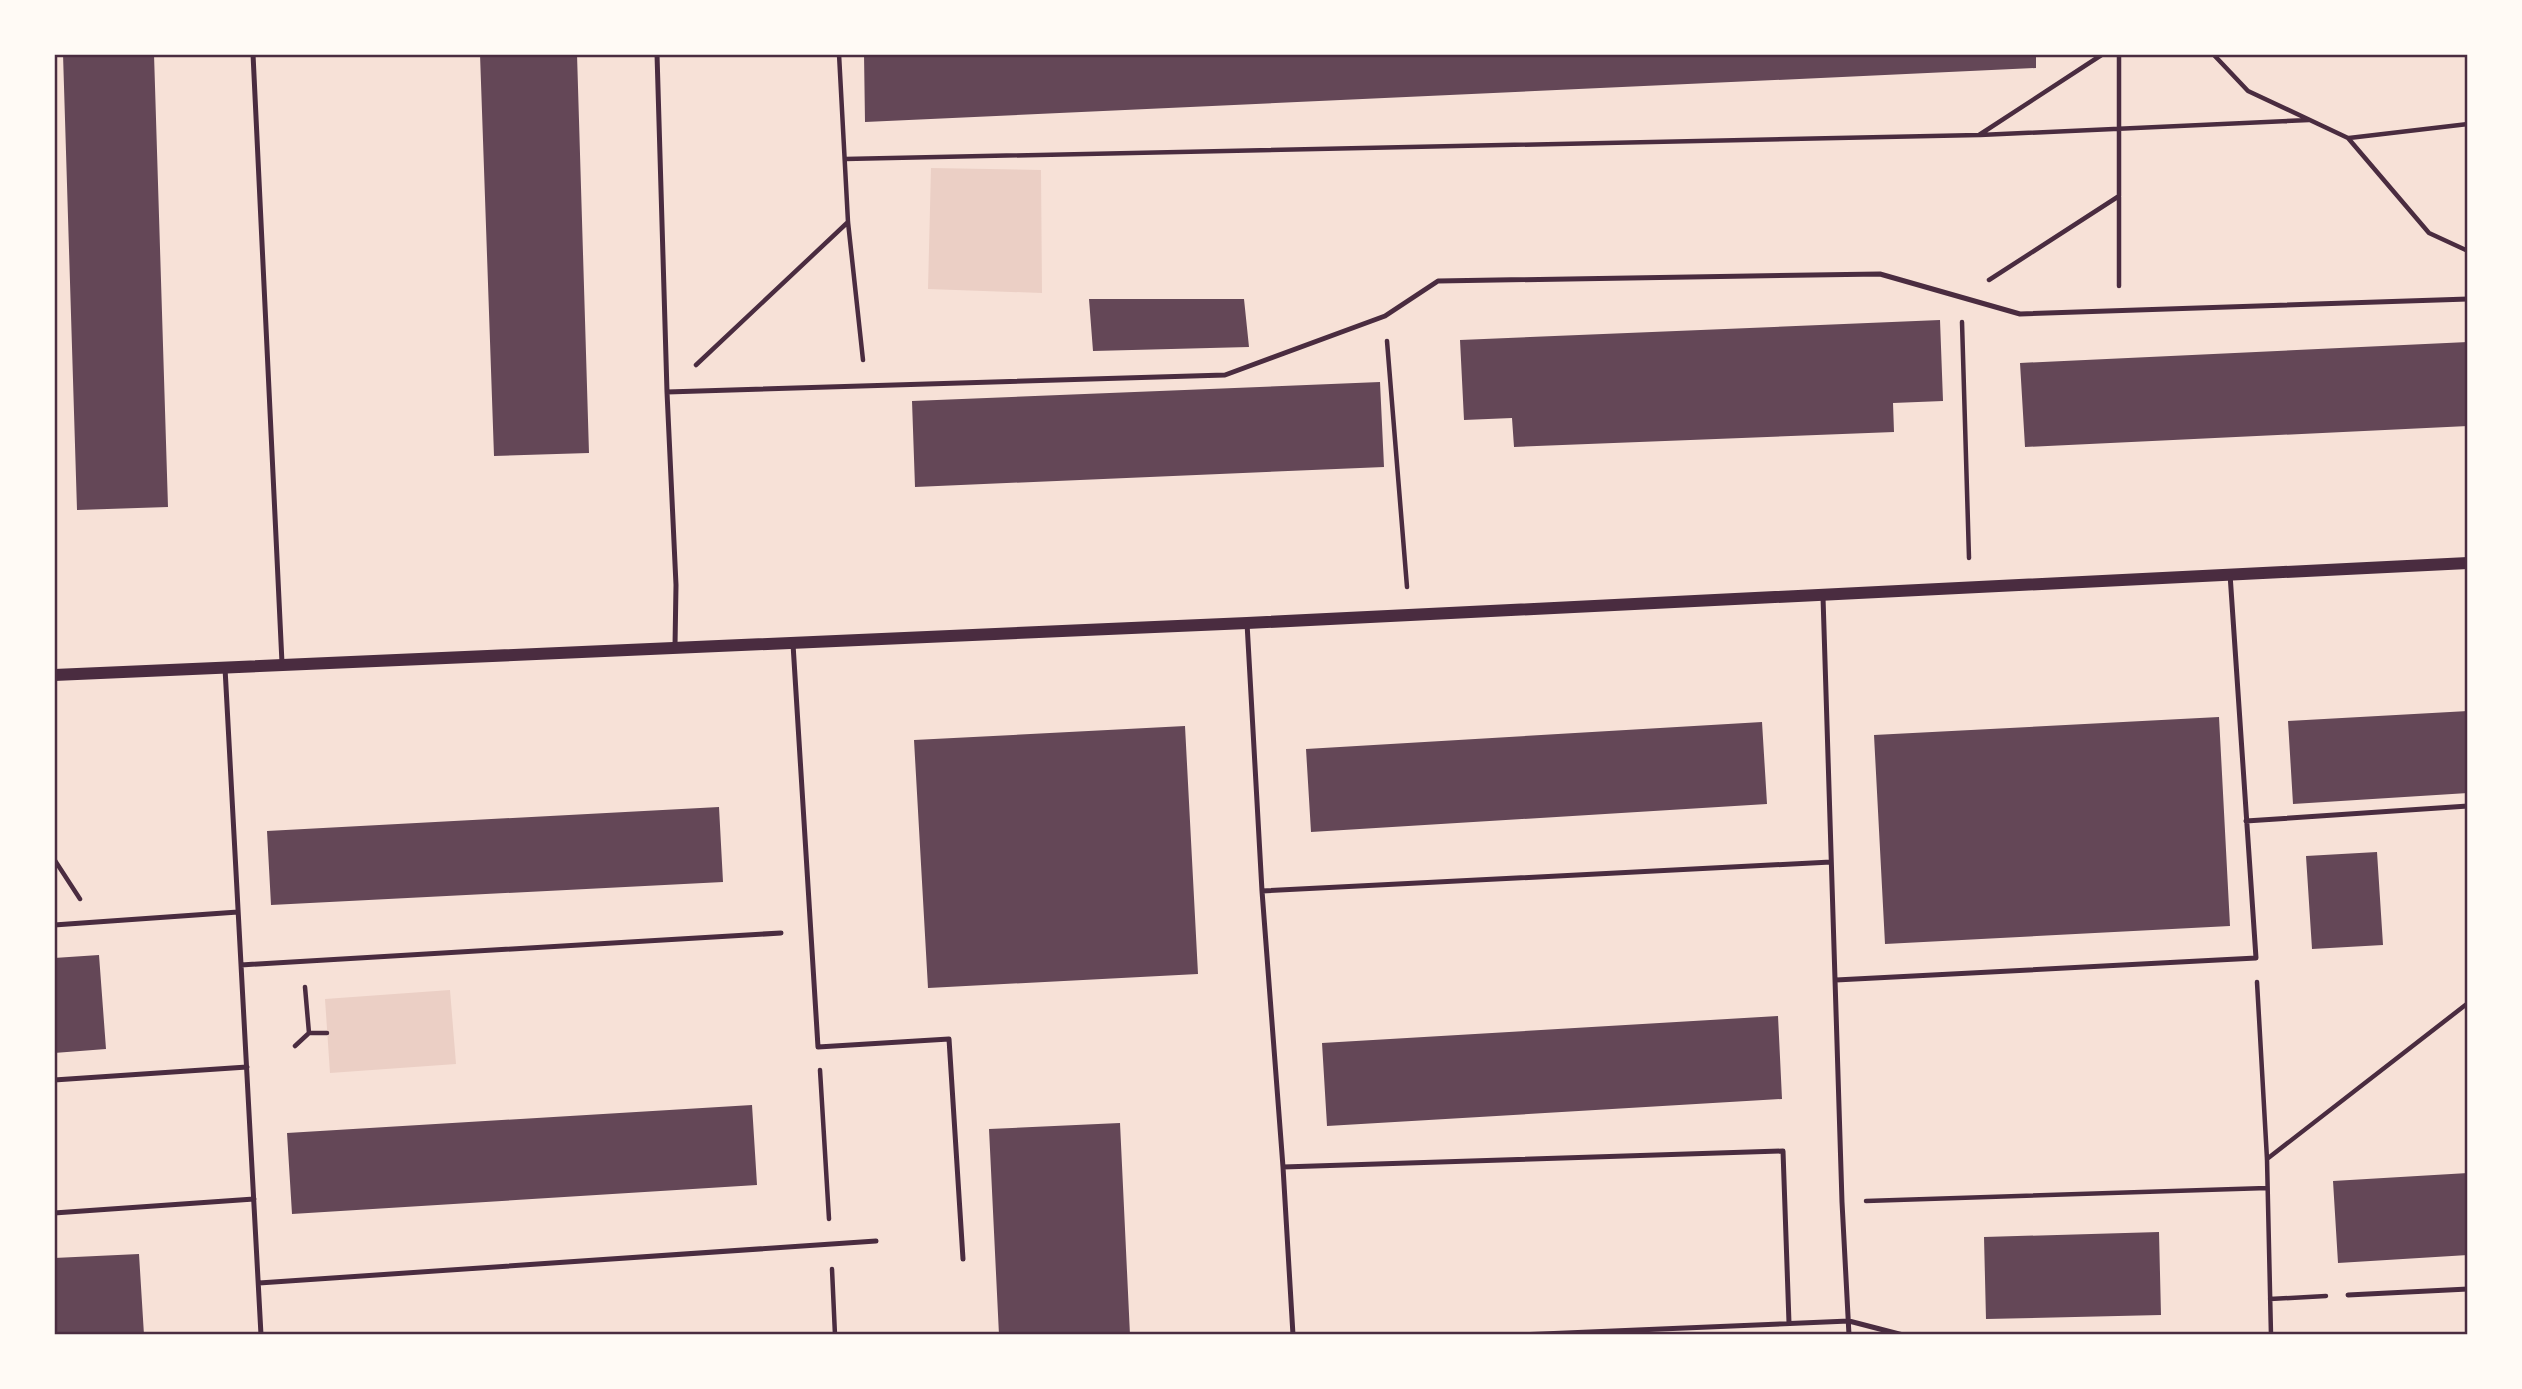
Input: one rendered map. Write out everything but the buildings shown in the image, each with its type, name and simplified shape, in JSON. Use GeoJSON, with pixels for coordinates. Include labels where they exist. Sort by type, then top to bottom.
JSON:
{"type":"FeatureCollection","features":[{"type":"Feature","properties":{"kind":"street"},"geometry":{"type":"LineString","coordinates":[[54,674],[1247,624],[2468,563]]}},
{"type":"Feature","properties":{"kind":"lane"},"geometry":{"type":"LineString","coordinates":[[253,54],[282,666]]}},
{"type":"Feature","properties":{"kind":"lane"},"geometry":{"type":"LineString","coordinates":[[657,54],[676,585],[675,649]]}},
{"type":"Feature","properties":{"kind":"lane"},"geometry":{"type":"LineString","coordinates":[[667,392],[1224,375],[1385,316],[1438,281],[1880,274],[2020,314],[2468,299]]}},
{"type":"Feature","properties":{"kind":"lane"},"geometry":{"type":"LineString","coordinates":[[1836,980],[2256,958],[2230,574]]}},
{"type":"Feature","properties":{"kind":"lane"},"geometry":{"type":"LineString","coordinates":[[1823,594],[1842,1202],[1849,1335]]}},
{"type":"Feature","properties":{"kind":"lane"},"geometry":{"type":"LineString","coordinates":[[1247,624],[1262,891],[1293,1335]]}},
{"type":"Feature","properties":{"kind":"lane"},"geometry":{"type":"LineString","coordinates":[[793,644],[818,1047],[949,1039],[963,1259]]}},
{"type":"Feature","properties":{"kind":"lane"},"geometry":{"type":"LineString","coordinates":[[225,668],[261,1335]]}},
{"type":"Feature","properties":{"kind":"lane"},"geometry":{"type":"LineString","coordinates":[[2246,821],[2468,806]]}},
{"type":"Feature","properties":{"kind":"lane"},"geometry":{"type":"LineString","coordinates":[[1262,891],[1831,862]]}},
{"type":"Feature","properties":{"kind":"lane"},"geometry":{"type":"LineString","coordinates":[[54,925],[238,912]]}},
{"type":"Feature","properties":{"kind":"lane"},"geometry":{"type":"LineString","coordinates":[[241,965],[781,933]]}},
{"type":"Feature","properties":{"kind":"lane"},"geometry":{"type":"LineString","coordinates":[[54,1080],[247,1067]]}},
{"type":"Feature","properties":{"kind":"lane"},"geometry":{"type":"LineString","coordinates":[[1283,1167],[1783,1152],[1789,1323]]}},
{"type":"Feature","properties":{"kind":"lane"},"geometry":{"type":"LineString","coordinates":[[54,1213],[254,1199]]}},
{"type":"Feature","properties":{"kind":"lane"},"geometry":{"type":"LineString","coordinates":[[259,1283],[876,1241]]}},
{"type":"Feature","properties":{"kind":"lane"},"geometry":{"type":"LineString","coordinates":[[2348,1295],[2468,1289]]}},
{"type":"Feature","properties":{"kind":"lane"},"geometry":{"type":"LineString","coordinates":[[1518,1335],[1849,1321],[1903,1335]]}},
{"type":"Feature","properties":{"kind":"path"},"geometry":{"type":"LineString","coordinates":[[839,54],[848,222],[865,386]]}},
{"type":"Feature","properties":{"kind":"path"},"geometry":{"type":"LineString","coordinates":[[1979,135],[2103,54]]}},
{"type":"Feature","properties":{"kind":"path"},"geometry":{"type":"LineString","coordinates":[[2213,54],[2248,91],[2348,138],[2429,233],[2468,251]]}},
{"type":"Feature","properties":{"kind":"path"},"geometry":{"type":"LineString","coordinates":[[845,159],[1979,135],[2309,120]]}},
{"type":"Feature","properties":{"kind":"path"},"geometry":{"type":"LineString","coordinates":[[2348,138],[2468,124]]}},
{"type":"Feature","properties":{"kind":"path"},"geometry":{"type":"LineString","coordinates":[[2119,196],[2119,311]]}},
{"type":"Feature","properties":{"kind":"path"},"geometry":{"type":"LineString","coordinates":[[667,392],[848,222]]}},
{"type":"Feature","properties":{"kind":"path"},"geometry":{"type":"LineString","coordinates":[[1385,316],[1409,616]]}},
{"type":"Feature","properties":{"kind":"path"},"geometry":{"type":"LineString","coordinates":[[54,859],[95,922]]}},
{"type":"Feature","properties":{"kind":"path"},"geometry":{"type":"LineString","coordinates":[[2256,958],[2267,1159],[2271,1335]]}},
{"type":"Feature","properties":{"kind":"path"},"geometry":{"type":"LineString","coordinates":[[303,961],[309,1034]]}},
{"type":"Feature","properties":{"kind":"path"},"geometry":{"type":"LineString","coordinates":[[2267,1159],[2468,1003]]}},
{"type":"Feature","properties":{"kind":"path"},"geometry":{"type":"LineString","coordinates":[[295,1046],[309,1034],[327,1033]]}},
{"type":"Feature","properties":{"kind":"path"},"geometry":{"type":"LineString","coordinates":[[1842,1202],[2267,1188]]}},
{"type":"Feature","properties":{"kind":"path"},"geometry":{"type":"LineString","coordinates":[[2270,1299],[2348,1295]]}},
{"type":"Feature","properties":{"kind":"shaded area"},"geometry":{"type":"Polygon","coordinates":[[[931,168],[1041,170],[1042,293],[928,289],[931,168]]]}},
{"type":"Feature","properties":{"kind":"shaded area"},"geometry":{"type":"Polygon","coordinates":[[[450,990],[456,1064],[330,1073],[325,999],[450,990]]]}}]}
